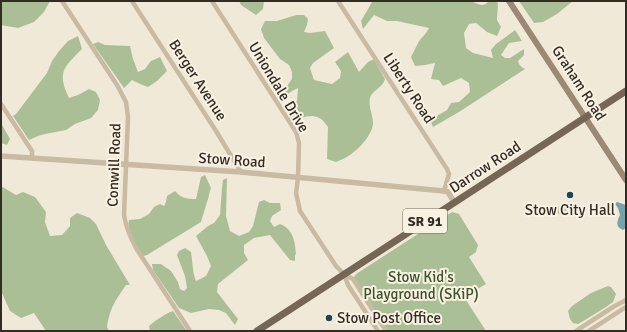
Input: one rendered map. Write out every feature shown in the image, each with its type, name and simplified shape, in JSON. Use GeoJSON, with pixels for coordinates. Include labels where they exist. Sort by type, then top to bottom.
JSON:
{"type":"FeatureCollection","features":[{"type":"Feature","properties":{"kind":"main road","name":"Graham Road"},"geometry":{"type":"LineString","coordinates":[[509,1],[626,180]]}},
{"type":"Feature","properties":{"kind":"main road","name":"Darrow Road"},"geometry":{"type":"LineString","coordinates":[[257,331],[626,91]]}},
{"type":"Feature","properties":{"kind":"street","name":"Conwill Road"},"geometry":{"type":"LineString","coordinates":[[62,1],[117,85],[126,102],[128,117],[124,215],[127,230],[136,248],[190,331]]}},
{"type":"Feature","properties":{"kind":"street","name":"Berger Avenue"},"geometry":{"type":"LineString","coordinates":[[132,1],[242,172]]}},
{"type":"Feature","properties":{"kind":"street","name":"Uniondale Drive"},"geometry":{"type":"LineString","coordinates":[[212,1],[296,132],[299,143],[296,193],[300,211],[336,266],[344,274]]}},
{"type":"Feature","properties":{"kind":"street","name":"Liberty Road"},"geometry":{"type":"LineString","coordinates":[[338,1],[448,169],[449,174],[444,191]]}},
{"type":"Feature","properties":{"kind":"street"},"geometry":{"type":"LineString","coordinates":[[1,104],[32,151],[32,158]]}},
{"type":"Feature","properties":{"kind":"street","name":"Stow Road"},"geometry":{"type":"LineString","coordinates":[[1,156],[242,172],[444,191]]}},
{"type":"Feature","properties":{"kind":"street"},"geometry":{"type":"LineString","coordinates":[[444,191],[448,192],[454,202]]}},
{"type":"Feature","properties":{"kind":"street"},"geometry":{"type":"LineString","coordinates":[[344,274],[348,285],[378,331]]}},
{"type":"Feature","properties":{"kind":"street"},"geometry":{"type":"LineString","coordinates":[[344,274],[353,279],[386,331]]}},
{"type":"Feature","properties":{"kind":"street"},"geometry":{"type":"LineString","coordinates":[[576,331],[612,307],[626,300]]}},
{"type":"Feature","properties":{"kind":"street"},"geometry":{"type":"LineString","coordinates":[[588,331],[626,307]]}},
{"type":"Feature","properties":{"kind":"green space"},"geometry":{"type":"Polygon","coordinates":[[[1,1],[50,1],[44,12],[34,22],[18,28],[1,25],[1,1]]]}},
{"type":"Feature","properties":{"kind":"green space"},"geometry":{"type":"Polygon","coordinates":[[[239,1],[264,1],[263,9],[256,15],[241,5],[239,1]]]}},
{"type":"Feature","properties":{"kind":"green space"},"geometry":{"type":"Polygon","coordinates":[[[371,1],[473,1],[482,5],[489,1],[494,1],[498,3],[497,20],[501,27],[497,36],[487,32],[476,23],[469,24],[464,33],[466,48],[473,53],[493,58],[491,50],[496,44],[515,30],[522,41],[509,43],[501,55],[505,58],[510,58],[524,49],[524,55],[518,61],[520,66],[525,69],[433,127],[430,120],[447,110],[451,103],[459,102],[470,92],[469,83],[461,78],[443,86],[439,80],[431,79],[435,63],[415,66],[411,57],[419,41],[429,28],[397,21],[387,21],[374,15],[363,29],[361,21],[372,2],[371,1]]]}},
{"type":"Feature","properties":{"kind":"green space"},"geometry":{"type":"Polygon","coordinates":[[[519,1],[573,1],[557,14],[543,22],[534,23],[519,1]]]}},
{"type":"Feature","properties":{"kind":"green space"},"geometry":{"type":"Polygon","coordinates":[[[296,15],[304,15],[308,19],[304,32],[310,33],[325,31],[334,48],[313,63],[310,68],[314,80],[332,84],[340,78],[341,71],[335,62],[348,52],[359,72],[368,62],[374,59],[385,79],[382,85],[371,95],[370,98],[373,123],[371,132],[354,152],[336,162],[327,159],[328,127],[322,120],[318,117],[311,116],[304,117],[293,122],[286,108],[297,101],[298,88],[281,99],[277,96],[284,90],[292,79],[292,72],[289,65],[280,59],[264,38],[261,29],[265,21],[277,21],[296,15]]]}},
{"type":"Feature","properties":{"kind":"green space"},"geometry":{"type":"Polygon","coordinates":[[[78,36],[82,49],[66,66],[63,82],[69,98],[89,89],[96,92],[100,100],[98,110],[91,118],[75,124],[66,130],[45,134],[29,140],[13,116],[47,73],[52,61],[59,51],[68,41],[78,36]]]}},
{"type":"Feature","properties":{"kind":"green space"},"geometry":{"type":"Polygon","coordinates":[[[98,42],[105,45],[130,46],[138,72],[145,69],[151,61],[160,57],[167,71],[157,81],[148,87],[132,80],[124,88],[93,44],[98,42]]]}},
{"type":"Feature","properties":{"kind":"green space"},"geometry":{"type":"Polygon","coordinates":[[[1,123],[10,139],[7,145],[1,143],[1,123]]]}},
{"type":"Feature","properties":{"kind":"green space"},"geometry":{"type":"Polygon","coordinates":[[[205,175],[211,188],[201,222],[143,256],[129,229],[129,220],[140,219],[149,214],[154,207],[160,204],[164,206],[167,196],[175,191],[184,198],[196,199],[201,177],[205,175]]]}},
{"type":"Feature","properties":{"kind":"green space"},"geometry":{"type":"Polygon","coordinates":[[[227,178],[226,216],[230,231],[239,236],[249,232],[253,226],[259,202],[264,200],[270,203],[280,203],[281,210],[272,216],[270,221],[274,227],[280,224],[291,232],[296,254],[295,261],[290,260],[270,235],[254,238],[244,245],[244,253],[248,260],[218,284],[217,292],[238,319],[235,325],[226,313],[219,310],[209,309],[191,313],[179,308],[153,270],[152,264],[161,264],[171,271],[178,282],[180,289],[184,291],[187,288],[185,276],[177,255],[179,251],[185,248],[191,252],[196,281],[206,276],[211,266],[196,236],[214,223],[220,215],[223,180],[227,178]]]}},
{"type":"Feature","properties":{"kind":"green space"},"geometry":{"type":"Polygon","coordinates":[[[1,186],[16,195],[23,192],[35,197],[46,212],[45,222],[50,236],[62,235],[70,226],[70,218],[77,213],[90,218],[96,224],[106,245],[130,285],[126,285],[114,305],[107,327],[109,331],[46,331],[34,313],[21,318],[10,311],[1,291],[1,186]]]}},
{"type":"Feature","properties":{"kind":"green space"},"geometry":{"type":"Polygon","coordinates":[[[560,205],[564,205],[566,206],[566,214],[560,215],[557,212],[557,208],[560,205]]]}},
{"type":"Feature","properties":{"kind":"green space","name":"Stow Kid's Playground (SKiP)"},"geometry":{"type":"Polygon","coordinates":[[[452,212],[459,214],[478,245],[476,252],[469,257],[486,284],[464,297],[486,331],[386,331],[353,279],[356,274],[452,212]]]}},
{"type":"Feature","properties":{"kind":"green space"},"geometry":{"type":"Polygon","coordinates":[[[608,286],[611,287],[616,294],[613,302],[578,324],[573,323],[570,319],[568,311],[572,306],[591,293],[608,286]]]}},
{"type":"Feature","properties":{"kind":"green space"},"geometry":{"type":"Polygon","coordinates":[[[173,311],[187,331],[150,331],[149,326],[164,315],[173,311]]]}},
{"type":"Feature","properties":{"kind":"water"},"geometry":{"type":"Polygon","coordinates":[[[617,202],[626,205],[626,228],[623,230],[618,226],[620,215],[615,204],[617,202]]]}},
{"type":"Feature","properties":{"kind":"place","name":"Stow City Hall"},"geometry":{"type":"Point","coordinates":[570,195]}},
{"type":"Feature","properties":{"kind":"place","name":"Stow Post Office"},"geometry":{"type":"Point","coordinates":[329,318]}}]}
